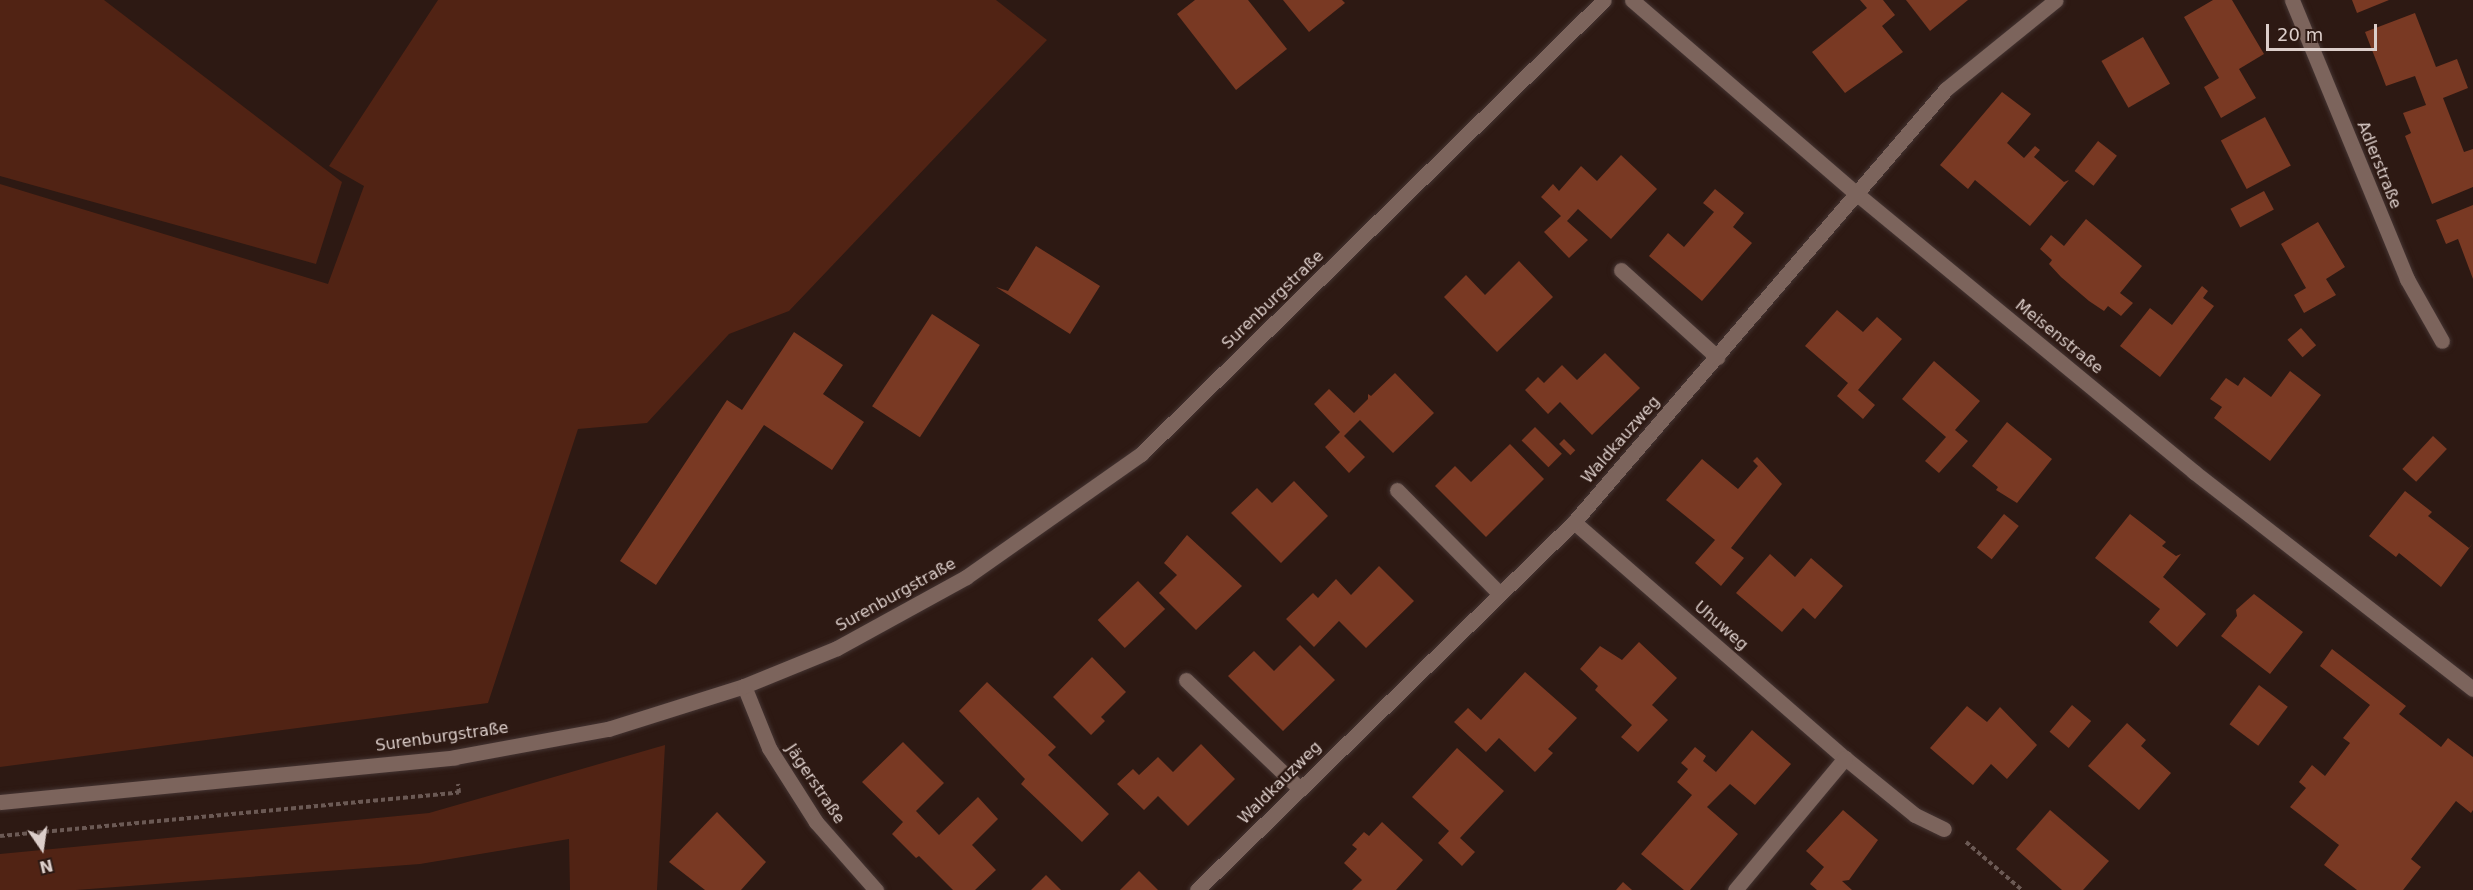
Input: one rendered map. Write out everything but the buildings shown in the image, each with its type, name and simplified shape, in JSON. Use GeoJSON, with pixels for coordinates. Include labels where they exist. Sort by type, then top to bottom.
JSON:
{"type":"FeatureCollection","features":[{"type":"Feature","properties":{"kind":"street","name":"Surenburgstraße"},"geometry":{"type":"LineString","coordinates":[[0,802],[455,757],[608,729],[744,686],[837,648],[966,577],[1141,454],[1604,0]]}},
{"type":"Feature","properties":{"kind":"street","name":"Meisenstraße"},"geometry":{"type":"LineString","coordinates":[[1632,0],[1857,194],[2194,472],[2473,689]]}},
{"type":"Feature","properties":{"kind":"street","name":"Waldkauzweg"},"geometry":{"type":"LineString","coordinates":[[1197,890],[1499,592],[1574,522],[1946,89],[2056,0]]}},
{"type":"Feature","properties":{"kind":"street","name":"Adlerstraße"},"geometry":{"type":"LineString","coordinates":[[2292,0],[2407,279],[2442,341]]}},
{"type":"Feature","properties":{"kind":"street"},"geometry":{"type":"LineString","coordinates":[[1621,270],[1717,357]]}},
{"type":"Feature","properties":{"kind":"street"},"geometry":{"type":"LineString","coordinates":[[1397,490],[1499,592]]}},
{"type":"Feature","properties":{"kind":"street","name":"Uhuweg"},"geometry":{"type":"LineString","coordinates":[[1574,522],[1845,758],[1915,815],[1944,829]]}},
{"type":"Feature","properties":{"kind":"street"},"geometry":{"type":"LineString","coordinates":[[1186,680],[1300,789]]}},
{"type":"Feature","properties":{"kind":"street","name":"Jägerstraße"},"geometry":{"type":"LineString","coordinates":[[744,686],[769,748],[816,822],[876,890]]}},
{"type":"Feature","properties":{"kind":"street"},"geometry":{"type":"LineString","coordinates":[[1735,890],[1845,758]]}},
{"type":"Feature","properties":{"kind":"path"},"geometry":{"type":"LineString","coordinates":[[0,836],[459,793],[455,757]]}},
{"type":"Feature","properties":{"kind":"path"},"geometry":{"type":"LineString","coordinates":[[1944,829],[1972,846],[2022,890]]}},
{"type":"Feature","properties":{"kind":"shaded area"},"geometry":{"type":"Polygon","coordinates":[[[0,0],[104,0],[342,182],[316,264],[0,176],[0,0]]]}},
{"type":"Feature","properties":{"kind":"shaded area"},"geometry":{"type":"Polygon","coordinates":[[[438,0],[996,0],[1047,40],[789,311],[729,334],[647,423],[578,429],[488,703],[0,767],[0,184],[328,284],[364,186],[329,166],[438,0]]]}},
{"type":"Feature","properties":{"kind":"shaded area"},"geometry":{"type":"Polygon","coordinates":[[[665,745],[657,890],[570,890],[569,839],[420,864],[76,890],[0,890],[0,854],[429,813],[665,745]]]}}]}
